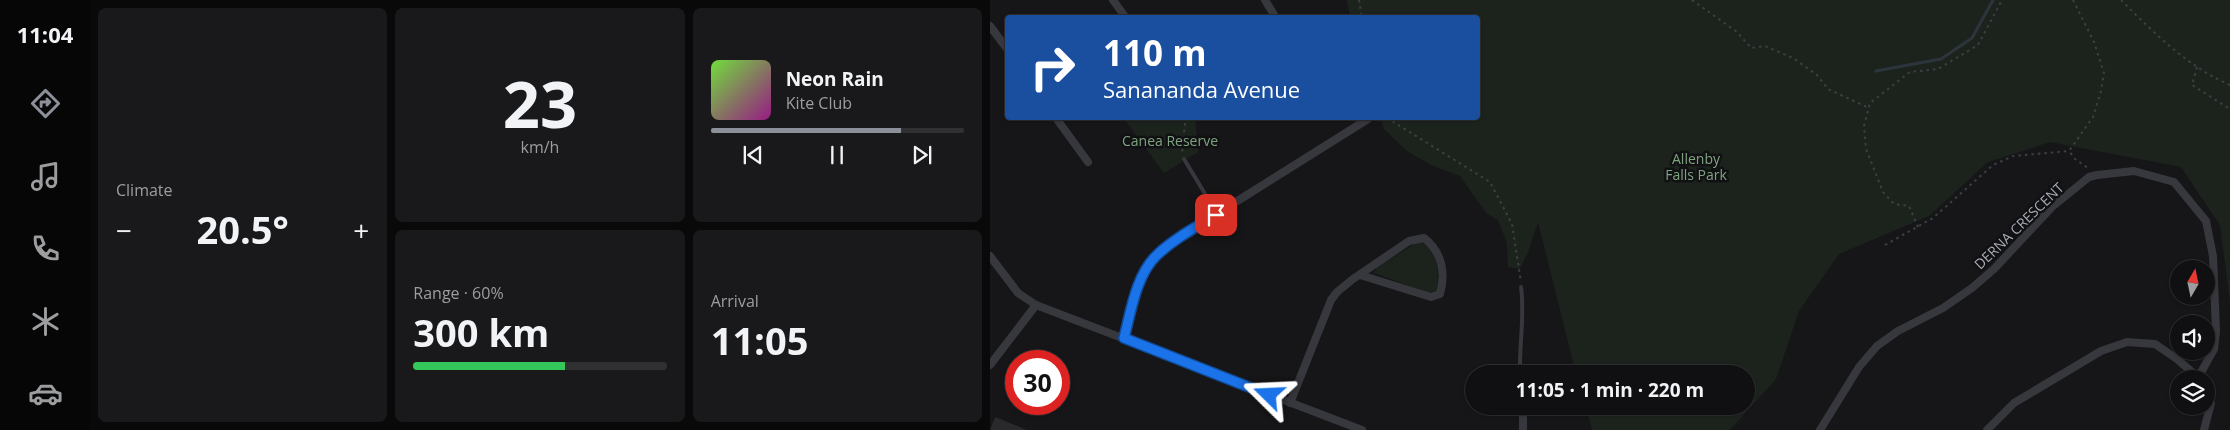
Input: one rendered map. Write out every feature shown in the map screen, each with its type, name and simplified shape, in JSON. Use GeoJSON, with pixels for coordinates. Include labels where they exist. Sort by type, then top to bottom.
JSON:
{"type":"FeatureCollection","features":[{"type":"Feature","properties":{"kind":"street"},"geometry":{"type":"LineString","coordinates":[[1113,0],[1124,15]]}},
{"type":"Feature","properties":{"kind":"street"},"geometry":{"type":"LineString","coordinates":[[1265,0],[1274,15]]}},
{"type":"Feature","properties":{"kind":"street"},"geometry":{"type":"LineString","coordinates":[[990,26],[1005,46]]}},
{"type":"Feature","properties":{"kind":"street"},"geometry":{"type":"LineString","coordinates":[[1057,120],[1088,162]]}},
{"type":"Feature","properties":{"kind":"street"},"geometry":{"type":"LineString","coordinates":[[1124,338],[1132,304],[1142,278],[1156,256],[1216,215],[1366,120]]}},
{"type":"Feature","properties":{"kind":"street","name":"DERNA CRESCENT"},"geometry":{"type":"LineString","coordinates":[[1820,430],[1858,367],[1877,346],[1898,331],[1943,308],[1972,288],[1994,269],[2052,207],[2090,177],[2097,175],[2134,171],[2174,182],[2206,220],[2213,256],[2216,331],[2214,348],[2203,370]]}},
{"type":"Feature","properties":{"kind":"street"},"geometry":{"type":"LineString","coordinates":[[1290,403],[1331,300],[1344,285],[1409,241],[1424,238],[1431,243],[1440,255],[1442,284],[1440,294],[1431,298],[1360,275]]}},
{"type":"Feature","properties":{"kind":"street"},"geometry":{"type":"LineString","coordinates":[[990,256],[1018,293],[1036,305],[1362,430]]}},
{"type":"Feature","properties":{"kind":"street"},"geometry":{"type":"LineString","coordinates":[[990,365],[1036,305]]}},
{"type":"Feature","properties":{"kind":"street"},"geometry":{"type":"LineString","coordinates":[[1987,430],[2014,403],[2101,351],[2127,342],[2156,344],[2191,370]]}},
{"type":"Feature","properties":{"kind":"street"},"geometry":{"type":"LineString","coordinates":[[1523,415],[1523,430]]}},
{"type":"Feature","properties":{"kind":"street"},"geometry":{"type":"LineString","coordinates":[[2204,430],[2208,415]]}},
{"type":"Feature","properties":{"kind":"lane"},"geometry":{"type":"LineString","coordinates":[[1184,158],[1214,207],[1216,215]]}},
{"type":"Feature","properties":{"kind":"lane"},"geometry":{"type":"LineString","coordinates":[[1520,365],[1523,305],[1521,287]]}},
{"type":"Feature","properties":{"kind":"path"},"geometry":{"type":"LineString","coordinates":[[1359,0],[1362,15]]}},
{"type":"Feature","properties":{"kind":"path"},"geometry":{"type":"LineString","coordinates":[[1692,0],[1737,32],[1751,48],[1765,46],[1793,58],[1817,75],[1828,89],[1869,108]]}},
{"type":"Feature","properties":{"kind":"path"},"geometry":{"type":"LineString","coordinates":[[1918,227],[1909,206],[1894,204],[1883,192],[1866,149],[1864,126],[1870,103],[1910,72],[1938,69],[1978,45],[2002,0]]}},
{"type":"Feature","properties":{"kind":"path"},"geometry":{"type":"LineString","coordinates":[[2070,151],[2093,117],[2104,74],[2094,42],[2073,0]]}},
{"type":"Feature","properties":{"kind":"path"},"geometry":{"type":"LineString","coordinates":[[2121,0],[2197,67],[2230,84]]}},
{"type":"Feature","properties":{"kind":"path"},"geometry":{"type":"LineString","coordinates":[[2197,67],[2192,86],[2230,109]]}},
{"type":"Feature","properties":{"kind":"path"},"geometry":{"type":"LineString","coordinates":[[1182,120],[1184,123],[1182,151],[1184,158]]}},
{"type":"Feature","properties":{"kind":"path"},"geometry":{"type":"LineString","coordinates":[[1390,120],[1490,182],[1512,224],[1521,287]]}},
{"type":"Feature","properties":{"kind":"path"},"geometry":{"type":"LineString","coordinates":[[2070,151],[2075,159],[2097,175]]}},
{"type":"Feature","properties":{"kind":"path"},"geometry":{"type":"LineString","coordinates":[[1885,245],[1933,218],[1993,165],[2013,156],[2070,151]]}},
{"type":"Feature","properties":{"kind":"green space","name":"Allenby Falls Park"},"geometry":{"type":"Polygon","coordinates":[[[1347,0],[2230,0],[2230,302],[2220,225],[2181,167],[2050,142],[1988,162],[1929,216],[1839,254],[1799,311],[1776,379],[1755,402],[1755,365],[1574,365],[1538,222],[1520,269],[1508,267],[1507,243],[1498,220],[1486,213],[1460,176],[1431,165],[1407,151],[1384,129],[1382,120],[1480,120],[1480,15],[1350,15],[1347,0]]]}},
{"type":"Feature","properties":{"kind":"green space","name":"Canea Reserve"},"geometry":{"type":"Polygon","coordinates":[[[1125,120],[1195,120],[1198,152],[1164,173],[1125,120]]]}},
{"type":"Feature","properties":{"kind":"green space"},"geometry":{"type":"Polygon","coordinates":[[[1421,242],[1427,246],[1434,257],[1438,277],[1437,291],[1429,293],[1374,273],[1376,268],[1416,243],[1421,242]]]}},
{"type":"Feature","properties":{"kind":"green space","name":"Allenby Falls Park"},"geometry":{"type":"Polygon","coordinates":[[[1588,415],[1744,415],[1730,430],[1592,430],[1588,415]]]}},
{"type":"Feature","properties":{"kind":"building"},"geometry":{"type":"Polygon","coordinates":[[[995,417],[1027,430],[990,430],[995,417]]]}},
{"type":"Feature","properties":{"kind":"waterway"},"geometry":{"type":"LineString","coordinates":[[1876,71],[1941,59],[1972,38],[1993,0]]}},
{"type":"Feature","properties":{"kind":"route"},"geometry":{"type":"LineString","coordinates":[[1216,215],[1156,256],[1142,278],[1132,304],[1124,338],[1269,395]]}}]}
